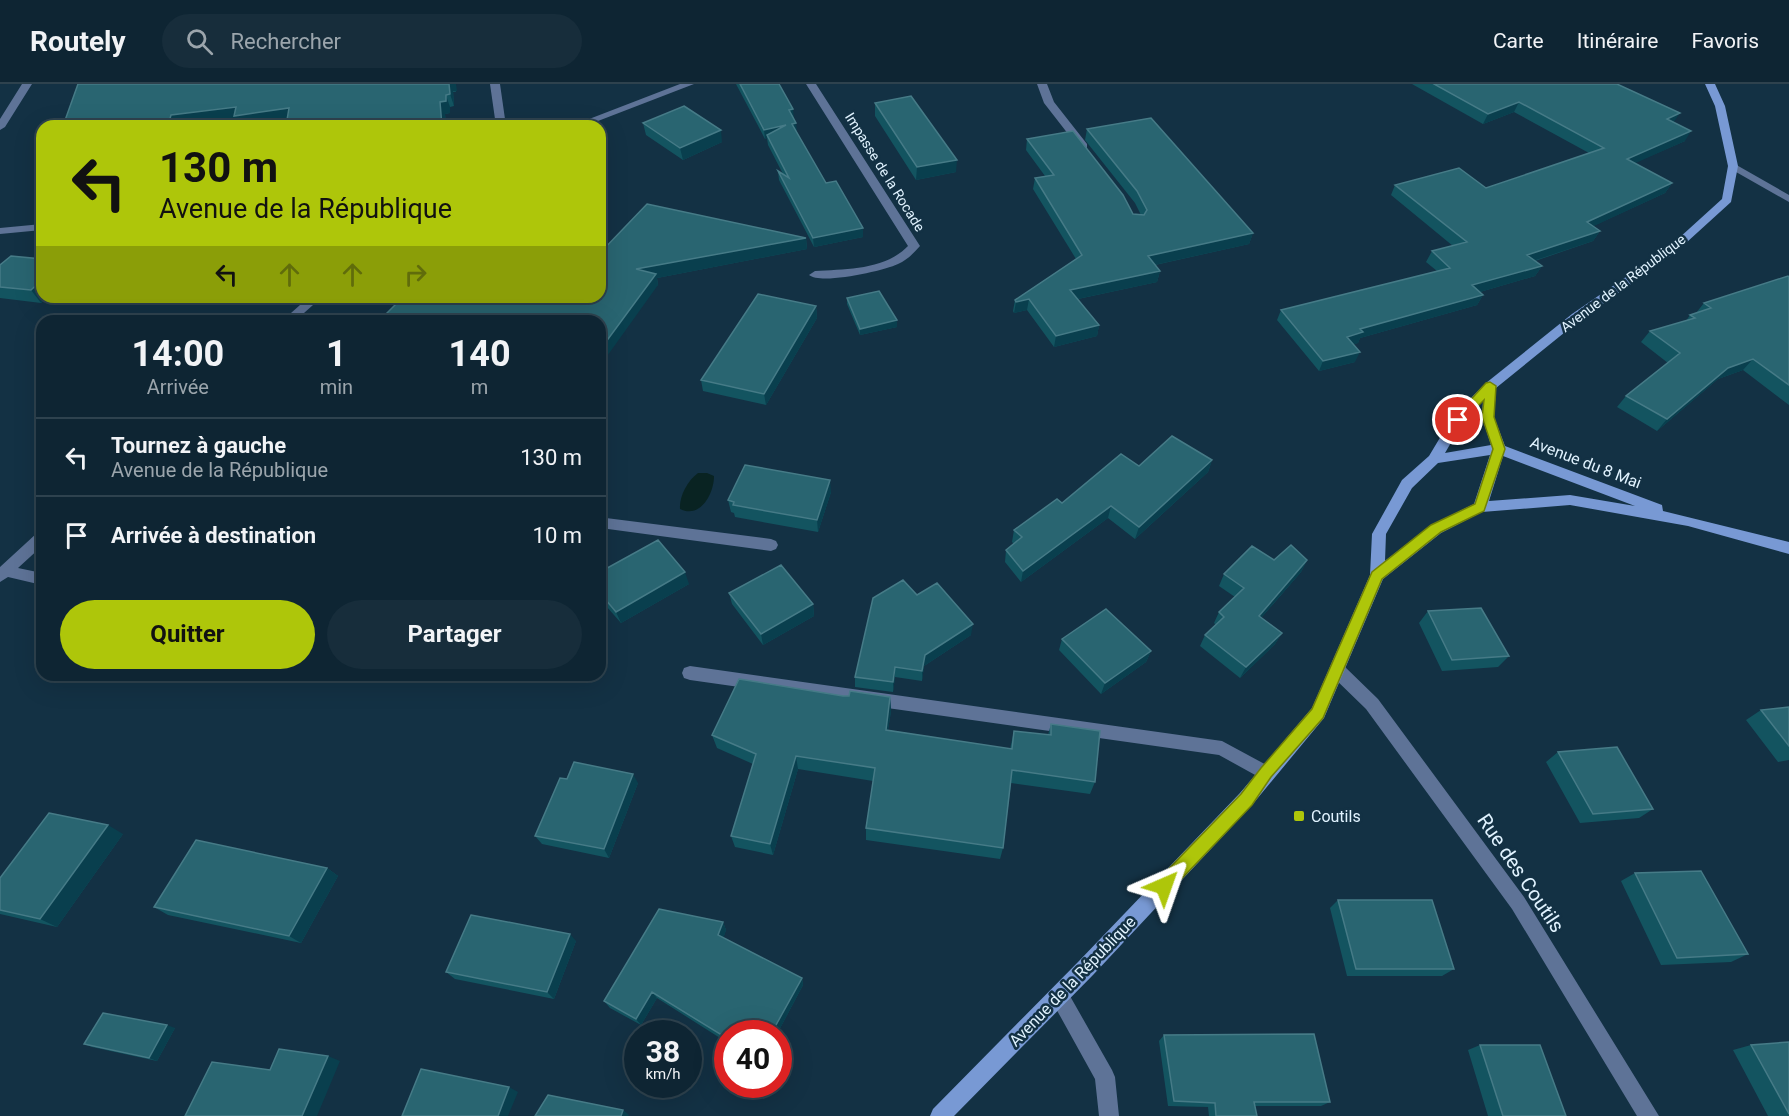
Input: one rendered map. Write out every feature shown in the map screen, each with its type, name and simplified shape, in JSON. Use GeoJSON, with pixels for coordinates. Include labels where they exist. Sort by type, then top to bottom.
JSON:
{"type":"FeatureCollection","features":[{"type":"Feature","properties":{"kind":"street"},"geometry":{"type":"LineString","coordinates":[[0,127],[27,84]]}},
{"type":"Feature","properties":{"kind":"street"},"geometry":{"type":"LineString","coordinates":[[495,84],[500,120]]}},
{"type":"Feature","properties":{"kind":"street"},"geometry":{"type":"LineString","coordinates":[[592,120],[689,84]]}},
{"type":"Feature","properties":{"kind":"street","name":"Impasse de la Rocade"},"geometry":{"type":"LineString","coordinates":[[812,84],[914,246],[908,255],[895,262],[848,273],[815,275]]}},
{"type":"Feature","properties":{"kind":"street"},"geometry":{"type":"LineString","coordinates":[[1042,84],[1049,103],[1092,158]]}},
{"type":"Feature","properties":{"kind":"street","name":"Avenue de la République"},"geometry":{"type":"LineString","coordinates":[[940,1116],[1059,996],[1246,800],[1266,772],[1318,713],[1377,575],[1379,534],[1407,484],[1434,459],[1458,420],[1490,386],[1576,317],[1672,250],[1727,200],[1733,166],[1720,106],[1710,84]]}},
{"type":"Feature","properties":{"kind":"street"},"geometry":{"type":"LineString","coordinates":[[1733,166],[1789,199]]}},
{"type":"Feature","properties":{"kind":"street"},"geometry":{"type":"LineString","coordinates":[[0,231],[36,227]]}},
{"type":"Feature","properties":{"kind":"street"},"geometry":{"type":"LineString","coordinates":[[295,315],[309,303]]}},
{"type":"Feature","properties":{"kind":"street"},"geometry":{"type":"LineString","coordinates":[[1480,507],[1499,449],[1488,417],[1490,386]]}},
{"type":"Feature","properties":{"kind":"street","name":"Avenue du 8 Mai"},"geometry":{"type":"LineString","coordinates":[[1434,459],[1499,449],[1688,520],[1789,548]]}},
{"type":"Feature","properties":{"kind":"street","name":"Avenue du 8 Mai"},"geometry":{"type":"LineString","coordinates":[[1480,507],[1570,500],[1688,520]]}},
{"type":"Feature","properties":{"kind":"street","name":"Avenue de la République"},"geometry":{"type":"LineString","coordinates":[[1377,575],[1436,529],[1480,507]]}},
{"type":"Feature","properties":{"kind":"street"},"geometry":{"type":"LineString","coordinates":[[606,523],[771,545]]}},
{"type":"Feature","properties":{"kind":"street"},"geometry":{"type":"LineString","coordinates":[[3,573],[36,543]]}},
{"type":"Feature","properties":{"kind":"street"},"geometry":{"type":"LineString","coordinates":[[3,573],[36,578]]}},
{"type":"Feature","properties":{"kind":"street","name":"Rue des Coutils"},"geometry":{"type":"LineString","coordinates":[[1337,670],[1372,704],[1518,903],[1649,1116]]}},
{"type":"Feature","properties":{"kind":"street"},"geometry":{"type":"LineString","coordinates":[[690,673],[1222,748],[1266,772]]}},
{"type":"Feature","properties":{"kind":"street"},"geometry":{"type":"LineString","coordinates":[[1059,996],[1105,1077],[1109,1116]]}},
{"type":"Feature","properties":{"kind":"shaded area"},"geometry":{"type":"Polygon","coordinates":[[[698,473],[714,476],[709,497],[700,508],[694,511],[680,509],[684,490],[698,473]]]}},
{"type":"Feature","properties":{"kind":"building"},"geometry":{"type":"Polygon","coordinates":[[[78,84],[449,84],[450,94],[446,95],[446,101],[440,102],[442,120],[287,120],[289,108],[234,116],[236,107],[171,115],[170,120],[65,120],[78,84]]]}},
{"type":"Feature","properties":{"kind":"building"},"geometry":{"type":"Polygon","coordinates":[[[740,84],[779,84],[793,109],[789,110],[796,123],[792,124],[826,183],[836,181],[863,228],[813,238],[778,171],[789,178],[767,135],[786,125],[764,130],[740,84]]]}},
{"type":"Feature","properties":{"kind":"building"},"geometry":{"type":"Polygon","coordinates":[[[1434,84],[1617,84],[1680,113],[1667,119],[1691,131],[1627,159],[1672,183],[1587,222],[1600,231],[1527,255],[1542,266],[1472,285],[1483,295],[1360,329],[1363,332],[1347,337],[1360,352],[1323,361],[1281,310],[1450,268],[1432,251],[1467,242],[1395,185],[1459,168],[1486,188],[1604,148],[1519,102],[1488,114],[1434,84]]]}},
{"type":"Feature","properties":{"kind":"building"},"geometry":{"type":"Polygon","coordinates":[[[911,96],[957,160],[917,167],[875,103],[911,96]]]}},
{"type":"Feature","properties":{"kind":"building"},"geometry":{"type":"Polygon","coordinates":[[[684,106],[721,130],[680,148],[643,123],[684,106]]]}},
{"type":"Feature","properties":{"kind":"building"},"geometry":{"type":"Polygon","coordinates":[[[1151,118],[1253,233],[1148,256],[1160,271],[1070,290],[1099,325],[1056,336],[1029,299],[1016,302],[1015,300],[1082,255],[1035,178],[1054,175],[1027,139],[1073,131],[1123,195],[1133,214],[1144,215],[1147,210],[1137,191],[1087,129],[1151,118]]]}},
{"type":"Feature","properties":{"kind":"building"},"geometry":{"type":"Polygon","coordinates":[[[647,204],[806,238],[636,269],[656,274],[606,342],[606,315],[385,315],[397,303],[606,303],[606,247],[647,204]]]}},
{"type":"Feature","properties":{"kind":"building"},"geometry":{"type":"Polygon","coordinates":[[[11,256],[36,258],[36,285],[31,290],[0,287],[0,265],[11,256]]]}},
{"type":"Feature","properties":{"kind":"building"},"geometry":{"type":"Polygon","coordinates":[[[1788,276],[1789,385],[1753,359],[1728,368],[1667,419],[1626,396],[1680,353],[1650,331],[1695,318],[1690,315],[1711,308],[1704,303],[1788,276]]]}},
{"type":"Feature","properties":{"kind":"building"},"geometry":{"type":"Polygon","coordinates":[[[879,291],[897,320],[860,329],[847,298],[879,291]]]}},
{"type":"Feature","properties":{"kind":"building"},"geometry":{"type":"Polygon","coordinates":[[[758,294],[816,306],[764,394],[701,380],[758,294]]]}},
{"type":"Feature","properties":{"kind":"building"},"geometry":{"type":"Polygon","coordinates":[[[1172,436],[1212,460],[1139,527],[1111,506],[1023,571],[1006,550],[1022,537],[1014,530],[1057,499],[1062,503],[1121,454],[1139,466],[1172,436]]]}},
{"type":"Feature","properties":{"kind":"building"},"geometry":{"type":"Polygon","coordinates":[[[745,465],[830,480],[817,520],[733,505],[734,502],[728,500],[745,465]]]}},
{"type":"Feature","properties":{"kind":"building"},"geometry":{"type":"Polygon","coordinates":[[[658,540],[685,572],[616,612],[606,600],[606,569],[658,540]]]}},
{"type":"Feature","properties":{"kind":"building"},"geometry":{"type":"Polygon","coordinates":[[[1291,545],[1307,560],[1259,616],[1282,633],[1246,667],[1205,635],[1224,617],[1219,612],[1244,588],[1224,574],[1252,546],[1274,560],[1291,545]]]}},
{"type":"Feature","properties":{"kind":"building"},"geometry":{"type":"Polygon","coordinates":[[[781,565],[813,604],[761,634],[729,593],[781,565]]]}},
{"type":"Feature","properties":{"kind":"building"},"geometry":{"type":"Polygon","coordinates":[[[903,580],[917,595],[937,583],[973,624],[925,655],[922,671],[895,667],[893,682],[855,677],[873,598],[903,580]]]}},
{"type":"Feature","properties":{"kind":"building"},"geometry":{"type":"Polygon","coordinates":[[[1481,608],[1509,656],[1452,660],[1428,611],[1481,608]]]}},
{"type":"Feature","properties":{"kind":"building"},"geometry":{"type":"Polygon","coordinates":[[[1106,609],[1151,651],[1105,683],[1062,639],[1106,609]]]}},
{"type":"Feature","properties":{"kind":"building"},"geometry":{"type":"Polygon","coordinates":[[[739,679],[843,696],[849,696],[850,691],[890,697],[886,730],[1012,749],[1014,731],[1051,735],[1051,724],[1100,731],[1095,782],[1012,770],[1003,848],[866,828],[875,768],[796,756],[770,844],[731,836],[756,754],[712,735],[739,679]]]}},
{"type":"Feature","properties":{"kind":"building"},"geometry":{"type":"Polygon","coordinates":[[[1789,707],[1789,746],[1761,710],[1789,707]]]}},
{"type":"Feature","properties":{"kind":"building"},"geometry":{"type":"Polygon","coordinates":[[[1617,747],[1653,809],[1593,814],[1558,752],[1617,747]]]}},
{"type":"Feature","properties":{"kind":"building"},"geometry":{"type":"Polygon","coordinates":[[[574,762],[633,774],[604,849],[535,836],[560,778],[567,779],[574,762]]]}},
{"type":"Feature","properties":{"kind":"building"},"geometry":{"type":"Polygon","coordinates":[[[49,813],[108,825],[40,919],[0,910],[0,878],[49,813]]]}},
{"type":"Feature","properties":{"kind":"building"},"geometry":{"type":"Polygon","coordinates":[[[196,840],[327,868],[289,936],[154,907],[196,840]]]}},
{"type":"Feature","properties":{"kind":"building"},"geometry":{"type":"Polygon","coordinates":[[[1701,871],[1748,954],[1677,958],[1635,873],[1701,871]]]}},
{"type":"Feature","properties":{"kind":"building"},"geometry":{"type":"Polygon","coordinates":[[[1338,900],[1432,900],[1454,969],[1356,969],[1338,900]]]}},
{"type":"Feature","properties":{"kind":"building"},"geometry":{"type":"Polygon","coordinates":[[[659,909],[723,922],[718,935],[802,978],[779,1020],[714,1020],[714,1030],[702,1023],[702,1020],[697,1020],[652,992],[636,1019],[604,1001],[659,909]]]}},
{"type":"Feature","properties":{"kind":"building"},"geometry":{"type":"Polygon","coordinates":[[[471,915],[570,934],[547,992],[446,972],[471,915]]]}},
{"type":"Feature","properties":{"kind":"building"},"geometry":{"type":"Polygon","coordinates":[[[103,1013],[167,1025],[149,1058],[84,1044],[103,1013]]]}},
{"type":"Feature","properties":{"kind":"building"},"geometry":{"type":"Polygon","coordinates":[[[1314,1034],[1330,1102],[1254,1102],[1257,1116],[1216,1116],[1215,1103],[1174,1101],[1164,1035],[1314,1034]]]}},
{"type":"Feature","properties":{"kind":"building"},"geometry":{"type":"Polygon","coordinates":[[[1789,1042],[1789,1114],[1751,1045],[1789,1042]]]}},
{"type":"Feature","properties":{"kind":"building"},"geometry":{"type":"Polygon","coordinates":[[[1480,1045],[1540,1045],[1566,1116],[1503,1116],[1480,1045]]]}},
{"type":"Feature","properties":{"kind":"building"},"geometry":{"type":"Polygon","coordinates":[[[279,1049],[328,1056],[302,1116],[185,1116],[212,1062],[270,1070],[279,1049]]]}},
{"type":"Feature","properties":{"kind":"building"},"geometry":{"type":"Polygon","coordinates":[[[421,1069],[509,1087],[498,1116],[402,1116],[421,1069]]]}},
{"type":"Feature","properties":{"kind":"building"},"geometry":{"type":"Polygon","coordinates":[[[548,1095],[623,1110],[621,1116],[535,1116],[548,1095]]]}},
{"type":"Feature","properties":{"kind":"place","name":"Coutils"},"geometry":{"type":"Point","coordinates":[1299,816]}},
{"type":"Feature","properties":{"kind":"route"},"geometry":{"type":"LineString","coordinates":[[1164,886],[1246,800],[1266,772],[1318,713],[1377,575],[1436,529],[1480,507],[1499,449],[1488,417],[1490,386],[1458,420]]}}]}
